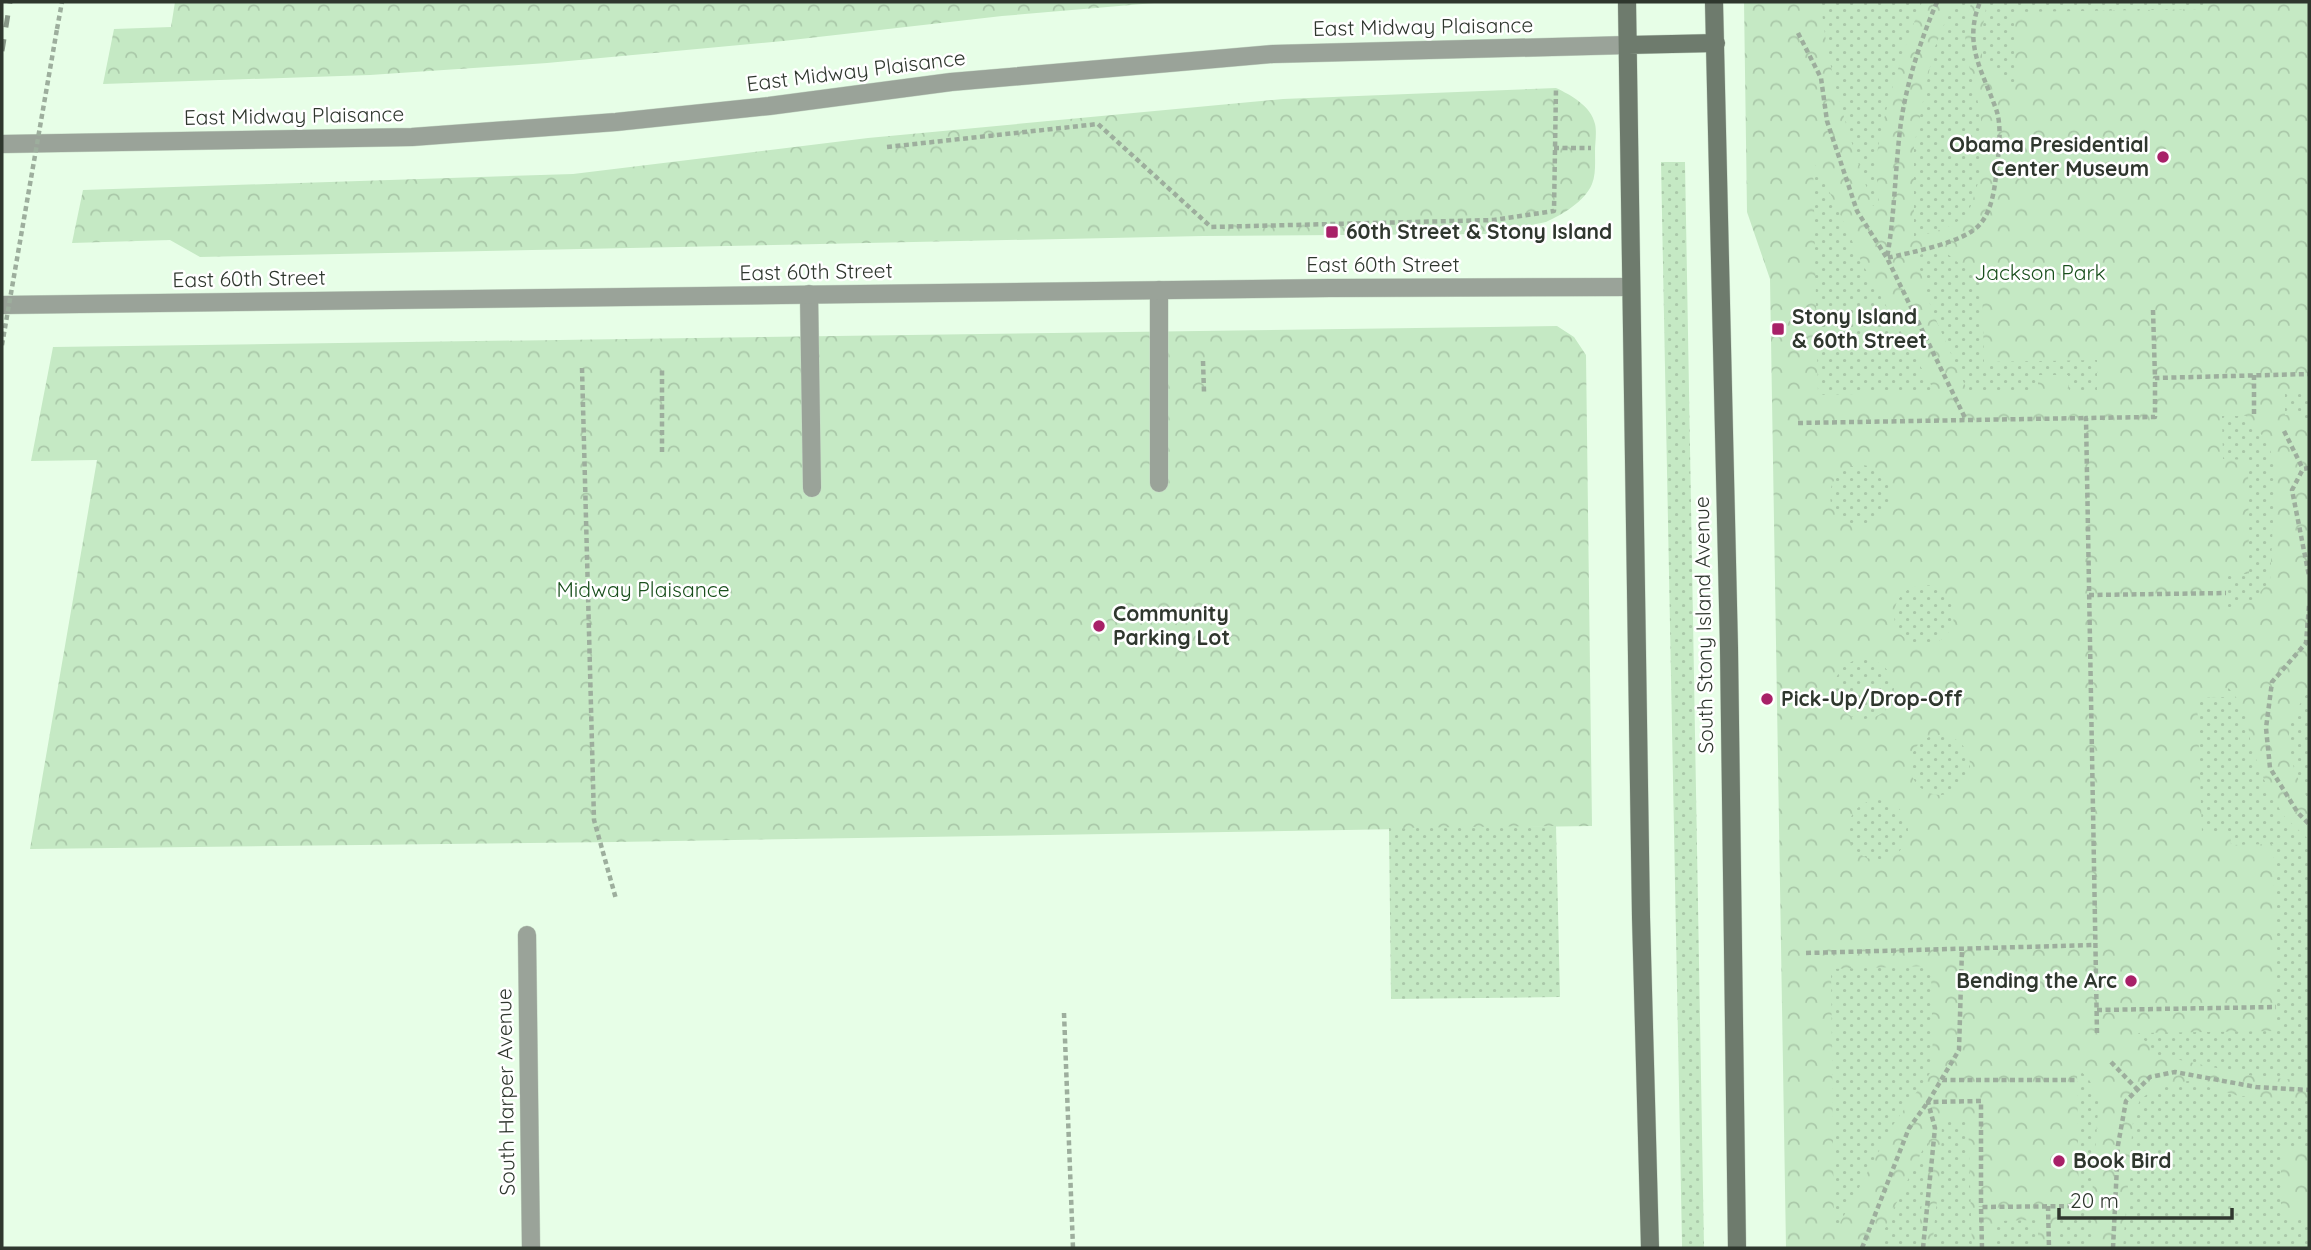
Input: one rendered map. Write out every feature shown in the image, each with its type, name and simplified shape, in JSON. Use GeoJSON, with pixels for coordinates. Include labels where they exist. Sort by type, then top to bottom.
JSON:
{"type":"FeatureCollection","features":[{"type":"Feature","properties":{"kind":"main road"},"geometry":{"type":"LineString","coordinates":[[1627,2],[1641,917],[1650,1248]]}},
{"type":"Feature","properties":{"kind":"main road","name":"South Stony Island Avenue"},"geometry":{"type":"LineString","coordinates":[[1714,2],[1737,1248]]}},
{"type":"Feature","properties":{"kind":"main road","name":"East Midway Plaisance"},"geometry":{"type":"LineString","coordinates":[[1628,45],[1716,43]]}},
{"type":"Feature","properties":{"kind":"street","name":"East Midway Plaisance"},"geometry":{"type":"LineString","coordinates":[[2,144],[412,137],[628,121],[951,82],[1165,62],[1273,54],[1628,45]]}},
{"type":"Feature","properties":{"kind":"street","name":"East 60th Street"},"geometry":{"type":"LineString","coordinates":[[2,305],[1159,290],[1631,287]]}},
{"type":"Feature","properties":{"kind":"street"},"geometry":{"type":"LineString","coordinates":[[1159,290],[1159,483]]}},
{"type":"Feature","properties":{"kind":"street"},"geometry":{"type":"LineString","coordinates":[[809,294],[812,488]]}},
{"type":"Feature","properties":{"kind":"street","name":"South Harper Avenue"},"geometry":{"type":"LineString","coordinates":[[527,935],[531,1248]]}},
{"type":"Feature","properties":{"kind":"path"},"geometry":{"type":"LineString","coordinates":[[2,345],[62,2]]}},
{"type":"Feature","properties":{"kind":"path"},"geometry":{"type":"LineString","coordinates":[[1887,258],[1892,230],[1901,121],[1916,60],[1937,2]]}},
{"type":"Feature","properties":{"kind":"path"},"geometry":{"type":"LineString","coordinates":[[1887,258],[1955,240],[1981,224],[1994,192],[1999,155],[1997,112],[1972,45],[1974,16],[1980,2]]}},
{"type":"Feature","properties":{"kind":"path"},"geometry":{"type":"LineString","coordinates":[[1798,33],[1821,78],[1827,121],[1857,211],[1887,258],[1966,420]]}},
{"type":"Feature","properties":{"kind":"path"},"geometry":{"type":"LineString","coordinates":[[887,147],[1097,124],[1211,227],[1494,220],[1554,211],[1556,88]]}},
{"type":"Feature","properties":{"kind":"path"},"geometry":{"type":"LineString","coordinates":[[1554,148],[1595,148]]}},
{"type":"Feature","properties":{"kind":"path"},"geometry":{"type":"LineString","coordinates":[[1798,423],[2155,416],[2153,310]]}},
{"type":"Feature","properties":{"kind":"path"},"geometry":{"type":"LineString","coordinates":[[1203,361],[1204,393]]}},
{"type":"Feature","properties":{"kind":"path"},"geometry":{"type":"LineString","coordinates":[[582,368],[594,820],[616,899]]}},
{"type":"Feature","properties":{"kind":"path"},"geometry":{"type":"LineString","coordinates":[[662,368],[662,452]]}},
{"type":"Feature","properties":{"kind":"path"},"geometry":{"type":"LineString","coordinates":[[2155,378],[2309,374]]}},
{"type":"Feature","properties":{"kind":"path"},"geometry":{"type":"LineString","coordinates":[[2254,375],[2254,416]]}},
{"type":"Feature","properties":{"kind":"path"},"geometry":{"type":"LineString","coordinates":[[2086,418],[2097,1034]]}},
{"type":"Feature","properties":{"kind":"path"},"geometry":{"type":"LineString","coordinates":[[2284,431],[2303,468]]}},
{"type":"Feature","properties":{"kind":"path"},"geometry":{"type":"LineString","coordinates":[[2303,468],[2309,468]]}},
{"type":"Feature","properties":{"kind":"path"},"geometry":{"type":"LineString","coordinates":[[2303,468],[2292,490],[2309,576]]}},
{"type":"Feature","properties":{"kind":"path"},"geometry":{"type":"LineString","coordinates":[[2089,595],[2226,593]]}},
{"type":"Feature","properties":{"kind":"path"},"geometry":{"type":"LineString","coordinates":[[2309,606],[2305,643],[2272,682],[2266,728],[2270,768],[2298,813],[2309,824]]}},
{"type":"Feature","properties":{"kind":"path"},"geometry":{"type":"LineString","coordinates":[[1806,953],[2095,945]]}},
{"type":"Feature","properties":{"kind":"path"},"geometry":{"type":"LineString","coordinates":[[1862,1248],[1909,1128],[1959,1050],[1962,949]]}},
{"type":"Feature","properties":{"kind":"path"},"geometry":{"type":"LineString","coordinates":[[2097,1010],[2276,1007]]}},
{"type":"Feature","properties":{"kind":"path"},"geometry":{"type":"LineString","coordinates":[[1064,1013],[1073,1248]]}},
{"type":"Feature","properties":{"kind":"path"},"geometry":{"type":"LineString","coordinates":[[2111,1062],[2136,1088]]}},
{"type":"Feature","properties":{"kind":"path"},"geometry":{"type":"LineString","coordinates":[[2113,1248],[2118,1145],[2126,1101],[2136,1088],[2150,1077],[2175,1072],[2256,1087],[2309,1090]]}},
{"type":"Feature","properties":{"kind":"path"},"geometry":{"type":"LineString","coordinates":[[1941,1080],[2077,1080]]}},
{"type":"Feature","properties":{"kind":"path"},"geometry":{"type":"LineString","coordinates":[[1928,1102],[1981,1101],[1982,1248]]}},
{"type":"Feature","properties":{"kind":"path"},"geometry":{"type":"LineString","coordinates":[[1923,1248],[1935,1128],[1928,1102]]}},
{"type":"Feature","properties":{"kind":"path"},"geometry":{"type":"LineString","coordinates":[[2048,1206],[2049,1248]]}},
{"type":"Feature","properties":{"kind":"path"},"geometry":{"type":"LineString","coordinates":[[1981,1207],[2079,1206]]}},
{"type":"Feature","properties":{"kind":"green space"},"geometry":{"type":"Polygon","coordinates":[[[175,2],[1166,2],[1002,16],[783,41],[547,63],[370,75],[103,84],[114,29],[171,27],[175,2]]]}},
{"type":"Feature","properties":{"kind":"green space","name":"Jackson Park"},"geometry":{"type":"Polygon","coordinates":[[[1744,2],[2309,2],[2309,1248],[1786,1248],[1770,279],[1747,212],[1744,2]]]}},
{"type":"Feature","properties":{"kind":"green space"},"geometry":{"type":"Polygon","coordinates":[[[1821,2],[1922,2],[1902,57],[1880,135],[1876,160],[1879,203],[1873,206],[1834,80],[1821,2]]]}},
{"type":"Feature","properties":{"kind":"green space"},"geometry":{"type":"Polygon","coordinates":[[[1953,2],[1972,2],[1967,15],[1965,41],[1981,117],[1980,172],[1971,206],[1962,218],[1942,229],[1914,238],[1914,146],[1933,52],[1953,2]]]}},
{"type":"Feature","properties":{"kind":"green space"},"geometry":{"type":"Polygon","coordinates":[[[1987,2],[2207,2],[2207,9],[2014,12],[2015,94],[1982,60],[1982,32],[1987,2]]]}},
{"type":"Feature","properties":{"kind":"green space"},"geometry":{"type":"Polygon","coordinates":[[[1556,88],[1580,102],[1593,118],[1596,134],[1592,184],[1579,202],[1546,222],[1486,234],[1203,236],[200,257],[170,240],[72,243],[83,190],[573,174],[868,138],[1283,99],[1556,88]]]}},
{"type":"Feature","properties":{"kind":"green space"},"geometry":{"type":"Polygon","coordinates":[[[1813,161],[1863,265],[1935,392],[1818,395],[1813,161]]]}},
{"type":"Feature","properties":{"kind":"green space"},"geometry":{"type":"Polygon","coordinates":[[[1661,162],[1685,162],[1704,1248],[1682,1248],[1661,162]]]}},
{"type":"Feature","properties":{"kind":"green space"},"geometry":{"type":"Polygon","coordinates":[[[1937,249],[1945,252],[1982,282],[1984,362],[2097,360],[2097,391],[2069,392],[2068,375],[2038,375],[2038,392],[1968,392],[1932,311],[1916,256],[1937,249]]]}},
{"type":"Feature","properties":{"kind":"green space","name":"Midway Plaisance"},"geometry":{"type":"Polygon","coordinates":[[[1557,326],[1574,337],[1586,355],[1592,826],[30,849],[97,460],[31,461],[53,347],[1557,326]]]}},
{"type":"Feature","properties":{"kind":"green space"},"geometry":{"type":"Polygon","coordinates":[[[2285,392],[2309,392],[2309,430],[2303,415],[2285,415],[2285,392]]]}},
{"type":"Feature","properties":{"kind":"green space"},"geometry":{"type":"Polygon","coordinates":[[[2222,416],[2246,416],[2266,440],[2276,465],[2270,581],[2251,602],[2226,608],[2225,574],[2249,574],[2248,460],[2223,459],[2222,416]]]}},
{"type":"Feature","properties":{"kind":"green space"},"geometry":{"type":"Polygon","coordinates":[[[1854,465],[1866,465],[1885,478],[1890,495],[1888,507],[1877,520],[1866,525],[1854,525],[1835,512],[1830,501],[1830,489],[1843,470],[1854,465]]]}},
{"type":"Feature","properties":{"kind":"green space"},"geometry":{"type":"Polygon","coordinates":[[[1918,585],[1930,585],[1946,593],[1952,603],[1952,627],[1946,637],[1930,645],[1918,645],[1902,637],[1894,621],[1894,609],[1902,593],[1918,585]]]}},
{"type":"Feature","properties":{"kind":"green space"},"geometry":{"type":"Polygon","coordinates":[[[1858,659],[1870,659],[1889,672],[1894,689],[1892,701],[1881,714],[1870,719],[1858,719],[1839,706],[1834,695],[1834,683],[1847,664],[1858,659]]]}},
{"type":"Feature","properties":{"kind":"green space"},"geometry":{"type":"Polygon","coordinates":[[[2227,686],[2246,710],[2251,746],[2267,787],[2283,815],[2309,840],[2309,1078],[2300,1080],[2258,1077],[2157,1055],[2138,1033],[2276,1031],[2273,844],[2231,845],[2230,832],[2202,832],[2197,698],[2227,697],[2227,686]]]}},
{"type":"Feature","properties":{"kind":"green space"},"geometry":{"type":"Polygon","coordinates":[[[2309,690],[2309,801],[2291,759],[2289,737],[2294,715],[2309,690]]]}},
{"type":"Feature","properties":{"kind":"green space"},"geometry":{"type":"Polygon","coordinates":[[[1934,735],[1946,735],[1965,748],[1970,765],[1968,777],[1957,790],[1946,795],[1934,795],[1915,782],[1910,771],[1910,759],[1923,740],[1934,735]]]}},
{"type":"Feature","properties":{"kind":"green space"},"geometry":{"type":"Polygon","coordinates":[[[1872,800],[1884,800],[1903,813],[1908,830],[1906,842],[1895,855],[1884,860],[1872,860],[1853,847],[1848,836],[1848,824],[1861,805],[1872,800]]]}},
{"type":"Feature","properties":{"kind":"green space"},"geometry":{"type":"Polygon","coordinates":[[[1556,826],[1560,997],[1391,999],[1389,828],[1556,826]]]}},
{"type":"Feature","properties":{"kind":"green space"},"geometry":{"type":"Polygon","coordinates":[[[1931,966],[1933,1069],[1893,1125],[1834,1234],[1831,969],[1931,966]]]}},
{"type":"Feature","properties":{"kind":"green space"},"geometry":{"type":"Polygon","coordinates":[[[2077,1068],[2088,1078],[2099,1097],[2092,1196],[2094,1248],[2058,1248],[2057,1218],[2079,1218],[2077,1068]]]}},
{"type":"Feature","properties":{"kind":"green space"},"geometry":{"type":"Polygon","coordinates":[[[2188,1081],[2239,1096],[2309,1100],[2309,1148],[2281,1148],[2281,1216],[2309,1216],[2309,1248],[2123,1248],[2133,1122],[2140,1099],[2159,1087],[2188,1081]]]}},
{"type":"Feature","properties":{"kind":"green space"},"geometry":{"type":"Polygon","coordinates":[[[1968,1118],[1972,1248],[1932,1248],[1941,1161],[1942,1120],[1968,1118]]]}},
{"type":"Feature","properties":{"kind":"green space"},"geometry":{"type":"Polygon","coordinates":[[[1929,1137],[1917,1248],[1877,1248],[1891,1214],[1929,1137]]]}},
{"type":"Feature","properties":{"kind":"green space"},"geometry":{"type":"Polygon","coordinates":[[[2038,1220],[2038,1248],[1995,1248],[1994,1221],[2038,1220]]]}},
{"type":"Feature","properties":{"kind":"railway"},"geometry":{"type":"LineString","coordinates":[[2,51],[10,2]]}},
{"type":"Feature","properties":{"kind":"place","name":"Obama Presidential Center Museum"},"geometry":{"type":"Point","coordinates":[2163,157]}},
{"type":"Feature","properties":{"kind":"place","name":"60th Street & Stony Island"},"geometry":{"type":"Point","coordinates":[1332,232]}},
{"type":"Feature","properties":{"kind":"place","name":"Stony Island & 60th Street"},"geometry":{"type":"Point","coordinates":[1778,329]}},
{"type":"Feature","properties":{"kind":"place","name":"Community Parking Lot"},"geometry":{"type":"Point","coordinates":[1099,626]}},
{"type":"Feature","properties":{"kind":"place","name":"Pick-Up/Drop-Off"},"geometry":{"type":"Point","coordinates":[1767,699]}},
{"type":"Feature","properties":{"kind":"place","name":"Bending the Arc"},"geometry":{"type":"Point","coordinates":[2131,981]}},
{"type":"Feature","properties":{"kind":"place","name":"Book Bird"},"geometry":{"type":"Point","coordinates":[2059,1161]}}]}
